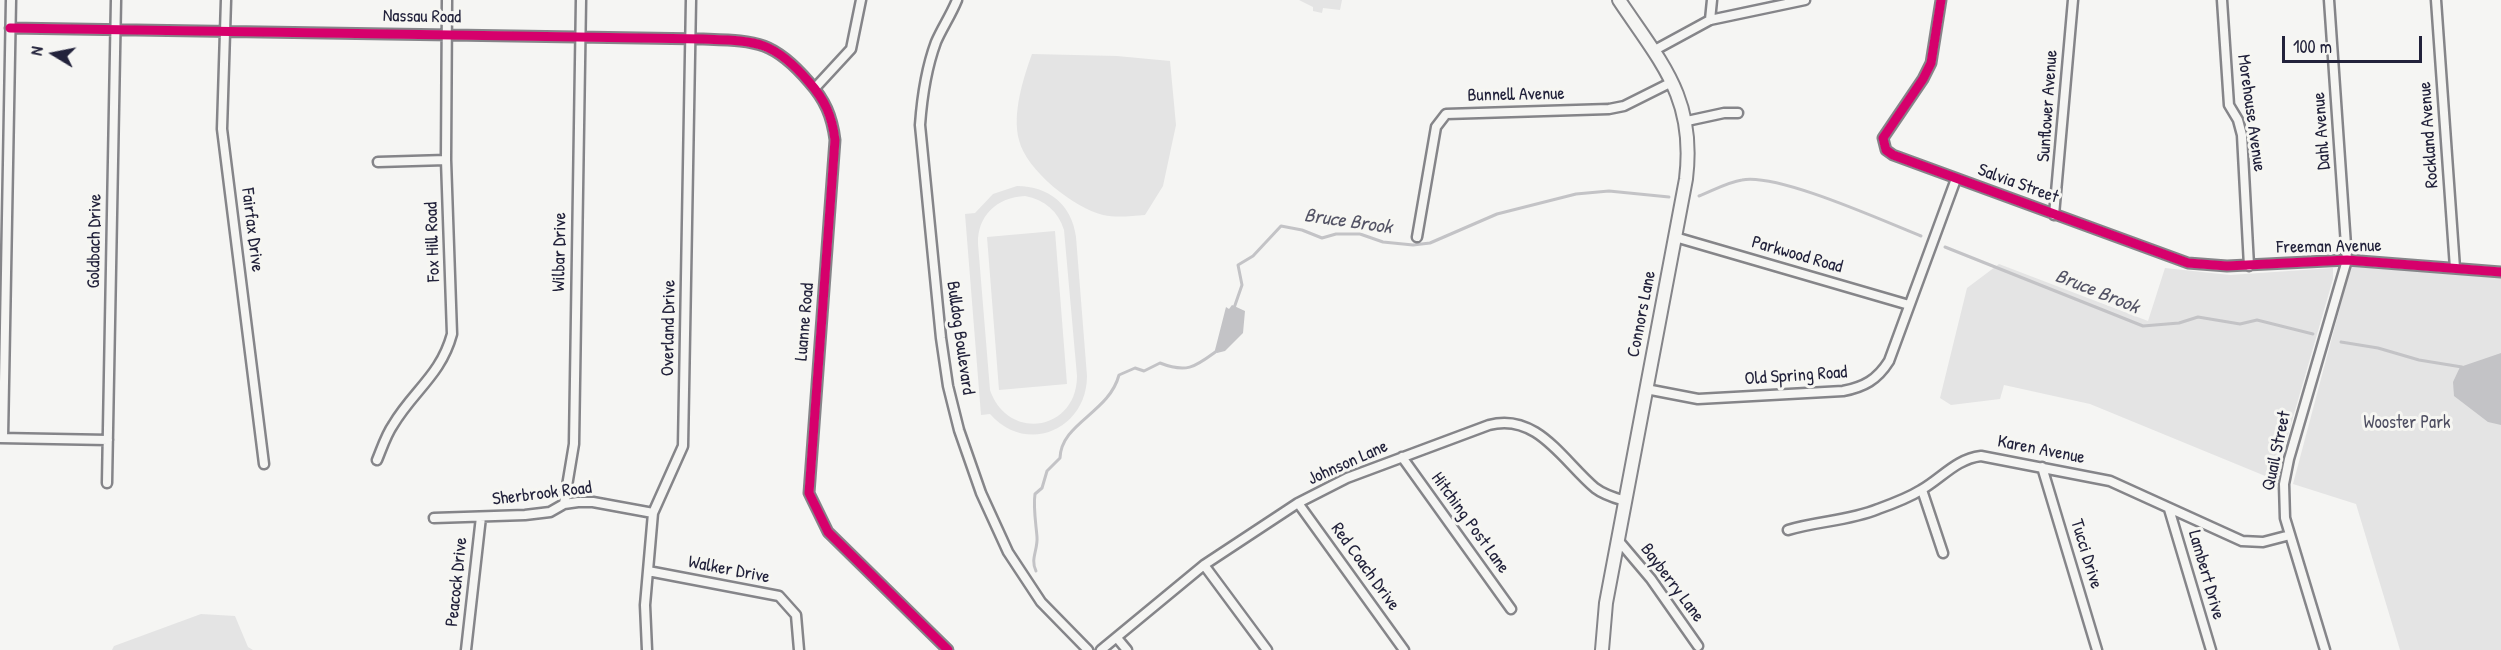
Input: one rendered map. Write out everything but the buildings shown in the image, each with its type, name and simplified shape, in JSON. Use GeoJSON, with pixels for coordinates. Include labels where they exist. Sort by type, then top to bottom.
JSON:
{"type":"FeatureCollection","features":[{"type":"Feature","properties":{"kind":"street"},"geometry":{"type":"LineString","coordinates":[[11,0],[4,132],[1,437],[108,440]]}},
{"type":"Feature","properties":{"kind":"street","name":"Goldbach Drive"},"geometry":{"type":"LineString","coordinates":[[107,483],[116,0]]}},
{"type":"Feature","properties":{"kind":"street","name":"Fairfax Drive"},"geometry":{"type":"LineString","coordinates":[[226,0],[222,129],[264,464]]}},
{"type":"Feature","properties":{"kind":"street","name":"Fox Hill Road"},"geometry":{"type":"LineString","coordinates":[[377,460],[393,424],[437,370],[447,352],[452,334],[446,160],[447,0]]}},
{"type":"Feature","properties":{"kind":"street","name":"Wilbar Drive"},"geometry":{"type":"LineString","coordinates":[[564,504],[574,444],[581,0]]}},
{"type":"Feature","properties":{"kind":"street","name":"Overland Drive"},"geometry":{"type":"LineString","coordinates":[[648,650],[644,623],[653,513],[683,446],[691,0]]}},
{"type":"Feature","properties":{"kind":"street"},"geometry":{"type":"LineString","coordinates":[[815,88],[851,49],[861,0]]}},
{"type":"Feature","properties":{"kind":"street","name":"Bulldog Boulevard"},"geometry":{"type":"LineString","coordinates":[[957,0],[936,41],[928,66],[922,94],[920,125],[948,386],[981,493],[1008,552],[1041,602],[1088,650]]}},
{"type":"Feature","properties":{"kind":"street","name":"Connors Lane"},"geometry":{"type":"LineString","coordinates":[[1602,650],[1605,612],[1688,161],[1687,121],[1672,82],[1619,0]]}},
{"type":"Feature","properties":{"kind":"street"},"geometry":{"type":"LineString","coordinates":[[1710,20],[1712,0]]}},
{"type":"Feature","properties":{"kind":"street"},"geometry":{"type":"LineString","coordinates":[[1653,51],[1710,20],[1805,0]]}},
{"type":"Feature","properties":{"kind":"street","name":"Salvia Street"},"geometry":{"type":"LineString","coordinates":[[1941,0],[1931,63],[1923,80],[1886,132],[1883,145],[1893,155],[2158,253]]}},
{"type":"Feature","properties":{"kind":"street","name":"Sunflower Avenue"},"geometry":{"type":"LineString","coordinates":[[2054,215],[2073,0]]}},
{"type":"Feature","properties":{"kind":"street","name":"Morehouse Avenue"},"geometry":{"type":"LineString","coordinates":[[2222,0],[2229,105],[2238,120],[2242,135],[2249,266]]}},
{"type":"Feature","properties":{"kind":"street","name":"Dahl Avenue"},"geometry":{"type":"LineString","coordinates":[[2329,0],[2347,260]]}},
{"type":"Feature","properties":{"kind":"street","name":"Rockland Avenue"},"geometry":{"type":"LineString","coordinates":[[2436,0],[2455,268]]}},
{"type":"Feature","properties":{"kind":"street","name":"Nassau Road"},"geometry":{"type":"LineString","coordinates":[[10,28],[446,33],[690,39]]}},
{"type":"Feature","properties":{"kind":"street","name":"Luanne Road"},"geometry":{"type":"LineString","coordinates":[[690,39],[748,41],[775,49],[789,59],[815,88],[829,111],[835,140],[809,493],[828,532],[948,650]]}},
{"type":"Feature","properties":{"kind":"street","name":"Bunnell Avenue"},"geometry":{"type":"LineString","coordinates":[[1417,237],[1436,127],[1446,114],[1609,109],[1624,105],[1672,82]]}},
{"type":"Feature","properties":{"kind":"street"},"geometry":{"type":"LineString","coordinates":[[1687,121],[1724,113],[1738,113]]}},
{"type":"Feature","properties":{"kind":"street"},"geometry":{"type":"LineString","coordinates":[[378,162],[446,160]]}},
{"type":"Feature","properties":{"kind":"street","name":"Old Spring Road"},"geometry":{"type":"LineString","coordinates":[[1646,389],[1698,399],[1843,391],[1864,386],[1875,379],[1888,362],[1956,179]]}},
{"type":"Feature","properties":{"kind":"street","name":"Parkwood Road"},"geometry":{"type":"LineString","coordinates":[[1675,237],[1909,305]]}},
{"type":"Feature","properties":{"kind":"street","name":"Freeman Avenue"},"geometry":{"type":"LineString","coordinates":[[2158,253],[2188,263],[2210,266],[2347,260],[2501,272]]}},
{"type":"Feature","properties":{"kind":"street","name":"Quail Street"},"geometry":{"type":"LineString","coordinates":[[2325,650],[2285,518],[2284,484],[2347,260]]}},
{"type":"Feature","properties":{"kind":"street","name":"Johnson Lane"},"geometry":{"type":"LineString","coordinates":[[1101,650],[1204,565],[1298,503],[1347,478],[1489,425],[1518,423],[1544,439],[1597,489],[1625,501]]}},
{"type":"Feature","properties":{"kind":"street","name":"Hitching Post Lane"},"geometry":{"type":"LineString","coordinates":[[1402,457],[1511,609]]}},
{"type":"Feature","properties":{"kind":"street","name":"Karen Avenue"},"geometry":{"type":"LineString","coordinates":[[1788,531],[1866,514],[1922,490],[1971,457],[1991,457],[2110,481],[2242,541],[2263,542],[2290,535]]}},
{"type":"Feature","properties":{"kind":"street","name":"Tucci Drive"},"geometry":{"type":"LineString","coordinates":[[2042,468],[2097,650]]}},
{"type":"Feature","properties":{"kind":"street"},"geometry":{"type":"LineString","coordinates":[[1922,490],[1943,553]]}},
{"type":"Feature","properties":{"kind":"street","name":"Sherbrook Road"},"geometry":{"type":"LineString","coordinates":[[434,518],[550,512],[564,504],[593,502],[653,513]]}},
{"type":"Feature","properties":{"kind":"street","name":"Red Coach Drive"},"geometry":{"type":"LineString","coordinates":[[1298,503],[1404,650]]}},
{"type":"Feature","properties":{"kind":"street","name":"Lambert Drive"},"geometry":{"type":"LineString","coordinates":[[2169,509],[2211,650]]}},
{"type":"Feature","properties":{"kind":"street","name":"Peacock Drive"},"geometry":{"type":"LineString","coordinates":[[466,650],[481,517]]}},
{"type":"Feature","properties":{"kind":"street","name":"Bayberry Lane"},"geometry":{"type":"LineString","coordinates":[[1618,540],[1651,579],[1698,646]]}},
{"type":"Feature","properties":{"kind":"street"},"geometry":{"type":"LineString","coordinates":[[1204,565],[1267,650]]}},
{"type":"Feature","properties":{"kind":"street","name":"Walker Drive"},"geometry":{"type":"LineString","coordinates":[[648,572],[778,596],[796,615],[799,650]]}},
{"type":"Feature","properties":{"kind":"street"},"geometry":{"type":"LineString","coordinates":[[1117,638],[1127,650]]}},
{"type":"Feature","properties":{"kind":"green space"},"geometry":{"type":"Polygon","coordinates":[[[1299,0],[1342,0],[1340,10],[1323,8],[1322,13],[1313,11],[1313,7],[1299,0]]]}},
{"type":"Feature","properties":{"kind":"green space"},"geometry":{"type":"Polygon","coordinates":[[[1032,54],[1117,56],[1170,61],[1176,125],[1163,186],[1145,215],[1103,215],[1079,205],[1041,175],[1023,152],[1017,130],[1018,108],[1022,85],[1032,54]]]}},
{"type":"Feature","properties":{"kind":"green space"},"geometry":{"type":"Polygon","coordinates":[[[1017,186],[1039,189],[1064,207],[1074,226],[1087,376],[1084,395],[1077,410],[1066,422],[1052,431],[1037,434],[1021,433],[1005,427],[990,414],[981,415],[965,214],[975,213],[993,194],[1017,186]],[[1015,197],[998,204],[985,217],[981,225],[978,244],[990,390],[999,407],[1011,417],[1025,423],[1040,423],[1054,418],[1066,409],[1074,395],[1077,376],[1064,230],[1050,207],[1032,198],[1015,197]]]}},
{"type":"Feature","properties":{"kind":"green space"},"geometry":{"type":"Polygon","coordinates":[[[1055,231],[1067,384],[999,390],[987,237],[1055,231]]]}},
{"type":"Feature","properties":{"kind":"green space"},"geometry":{"type":"Polygon","coordinates":[[[1999,264],[2148,321],[2165,268],[2230,275],[2333,268],[2333,279],[2275,480],[2090,404],[2004,385],[2000,399],[1951,405],[1940,398],[1967,288],[1999,264]]]}},
{"type":"Feature","properties":{"kind":"green space","name":"Wooster Park"},"geometry":{"type":"Polygon","coordinates":[[[2351,266],[2501,277],[2501,650],[2400,650],[2356,504],[2293,484],[2351,266]]]}},
{"type":"Feature","properties":{"kind":"green space"},"geometry":{"type":"Polygon","coordinates":[[[201,614],[235,616],[248,647],[253,650],[112,650],[114,646],[201,614]]]}},
{"type":"Feature","properties":{"kind":"shaded area"},"geometry":{"type":"Polygon","coordinates":[[[1232,305],[1245,311],[1243,333],[1225,351],[1217,353],[1215,350],[1226,307],[1229,309],[1232,305]]]}},
{"type":"Feature","properties":{"kind":"shaded area"},"geometry":{"type":"Polygon","coordinates":[[[2501,353],[2501,425],[2488,422],[2454,396],[2453,382],[2460,367],[2501,353]]]}},
{"type":"Feature","properties":{"kind":"waterway","name":"Bruce Brook"},"geometry":{"type":"LineString","coordinates":[[1699,196],[1737,181],[1758,180],[1780,184],[1831,200],[1921,236]]}},
{"type":"Feature","properties":{"kind":"waterway","name":"Bruce Brook"},"geometry":{"type":"LineString","coordinates":[[1234,308],[1242,285],[1238,265],[1253,256],[1281,226],[1302,230],[1322,238],[1336,234],[1360,234],[1383,242],[1413,245],[1430,243],[1497,214],[1576,194],[1609,191],[1669,197]]}},
{"type":"Feature","properties":{"kind":"waterway","name":"Bruce Brook"},"geometry":{"type":"LineString","coordinates":[[1945,247],[2143,326],[2179,323],[2198,317],[2240,324],[2257,320],[2313,334]]}},
{"type":"Feature","properties":{"kind":"waterway","name":"Bruce Brook"},"geometry":{"type":"LineString","coordinates":[[2341,342],[2378,348],[2419,360],[2462,367]]}},
{"type":"Feature","properties":{"kind":"waterway","name":"Bruce Brook"},"geometry":{"type":"LineString","coordinates":[[1036,571],[1034,567],[1037,542],[1035,494],[1042,488],[1047,471],[1060,458],[1062,446],[1076,426],[1106,399],[1119,375],[1135,368],[1144,371],[1160,363],[1178,368],[1191,367],[1218,350]]}},
{"type":"Feature","properties":{"kind":"cycle path"},"geometry":{"type":"LineString","coordinates":[[1941,0],[1931,63],[1923,79],[1883,138],[1886,150],[1893,155],[2188,263],[2227,266],[2347,260],[2501,272]]}},
{"type":"Feature","properties":{"kind":"cycle path"},"geometry":{"type":"LineString","coordinates":[[10,28],[703,39],[750,42],[774,50],[796,68],[819,95],[830,116],[835,140],[809,493],[828,532],[948,650]]}}]}
